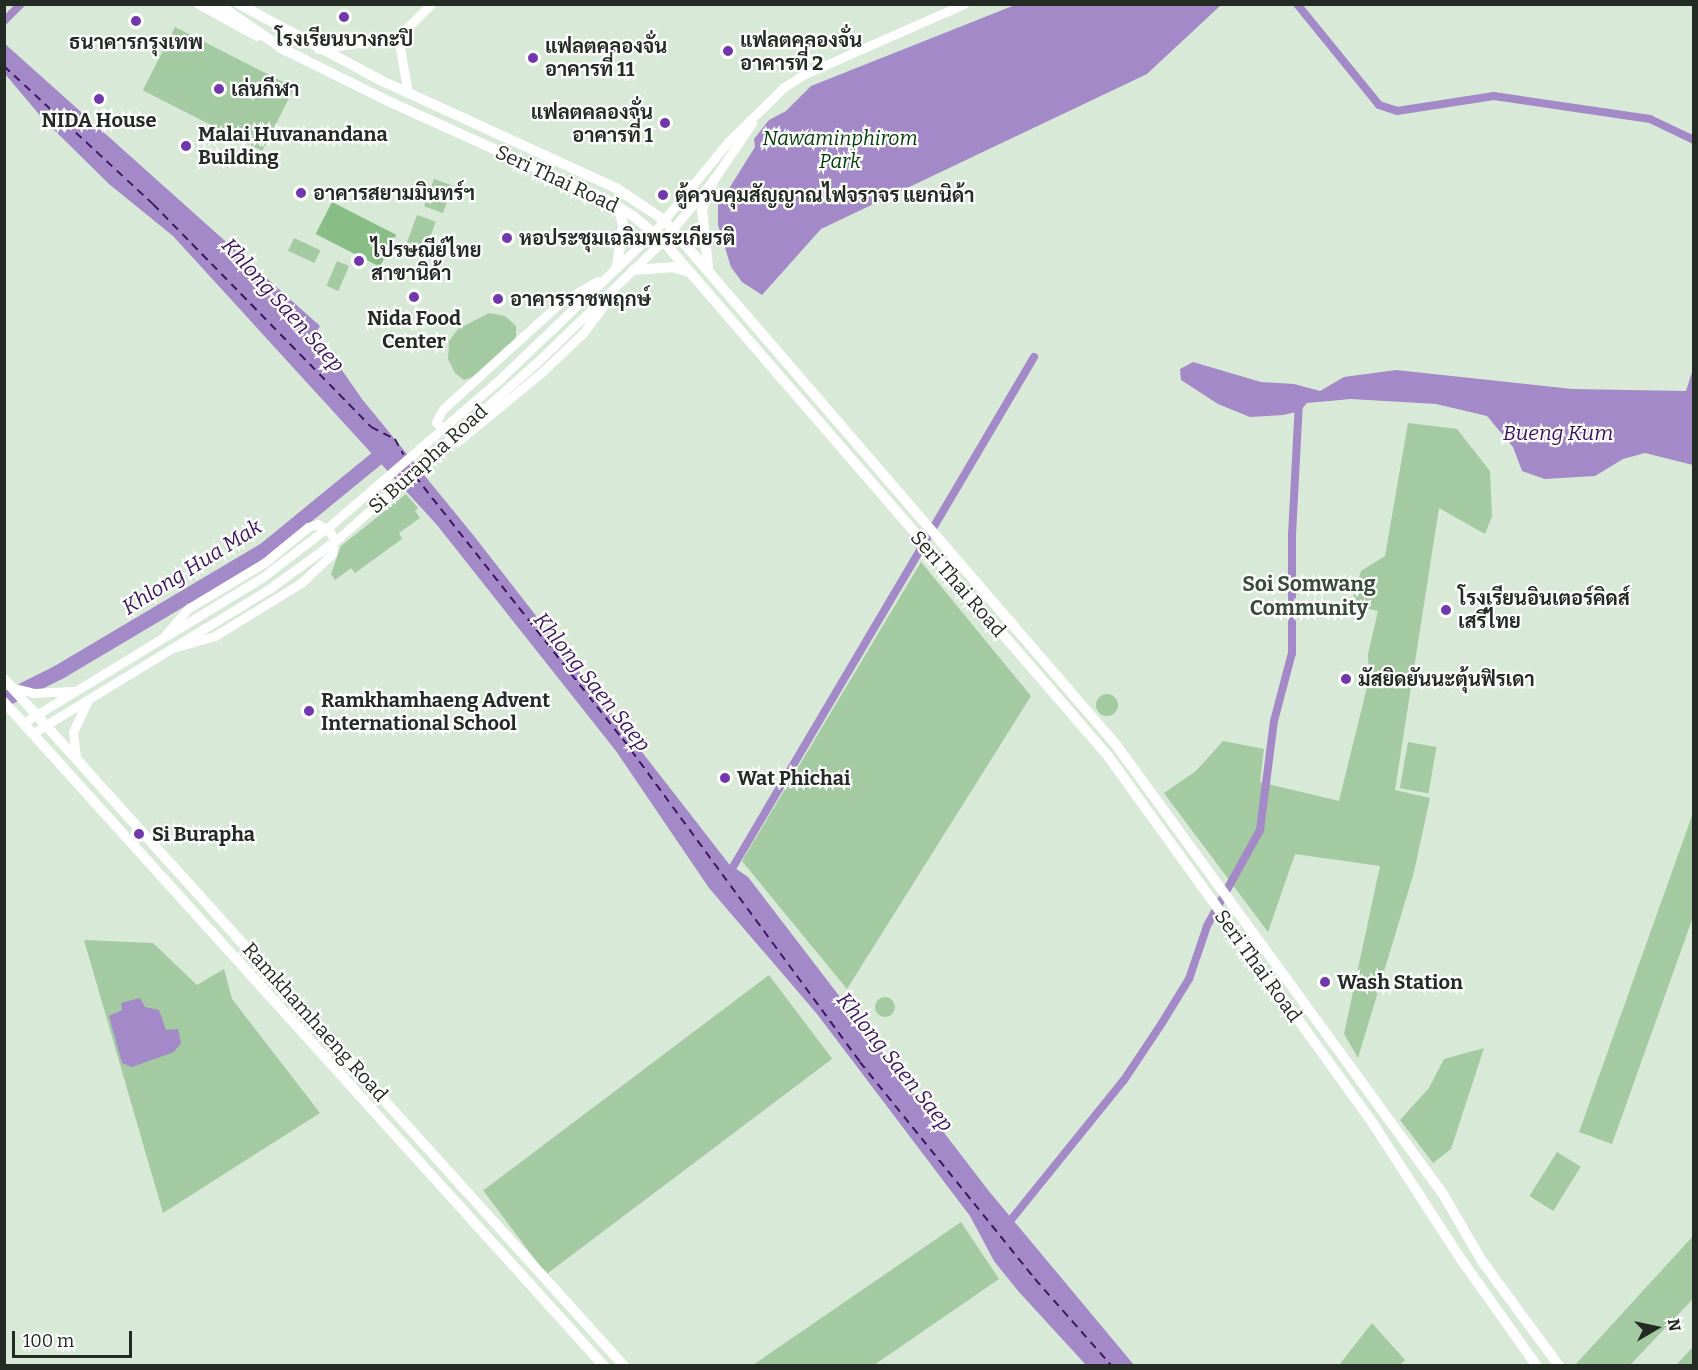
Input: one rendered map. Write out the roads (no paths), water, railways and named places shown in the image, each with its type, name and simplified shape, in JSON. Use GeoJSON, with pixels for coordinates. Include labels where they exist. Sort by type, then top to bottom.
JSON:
{"type":"FeatureCollection","features":[{"type":"Feature","properties":{"kind":"main road","name":"Seri Thai Road"},"geometry":{"type":"LineString","coordinates":[[199,4],[286,51],[620,207],[654,232],[927,550],[1108,756],[1374,1126],[1462,1262],[1537,1365]]}},
{"type":"Feature","properties":{"kind":"main road"},"geometry":{"type":"LineString","coordinates":[[218,4],[286,51]]}},
{"type":"Feature","properties":{"kind":"main road","name":"Seri Thai Road"},"geometry":{"type":"LineString","coordinates":[[239,4],[318,49],[408,93],[616,188],[664,220],[674,230],[1084,706],[1151,792],[1443,1194],[1482,1261],[1558,1365]]}},
{"type":"Feature","properties":{"kind":"main road"},"geometry":{"type":"LineString","coordinates":[[708,270],[702,209],[714,179]]}},
{"type":"Feature","properties":{"kind":"main road"},"geometry":{"type":"LineString","coordinates":[[617,266],[623,226],[620,207]]}},
{"type":"Feature","properties":{"kind":"main road"},"geometry":{"type":"LineString","coordinates":[[633,270],[672,267],[690,272]]}},
{"type":"Feature","properties":{"kind":"main road","name":"Ramkhamhaeng Road"},"geometry":{"type":"LineString","coordinates":[[8,683],[624,1365]]}},
{"type":"Feature","properties":{"kind":"main road","name":"Ramkhamhaeng Road"},"geometry":{"type":"LineString","coordinates":[[7,705],[604,1365]]}},
{"type":"Feature","properties":{"kind":"main road"},"geometry":{"type":"LineString","coordinates":[[1141,802],[1151,792]]}},
{"type":"Feature","properties":{"kind":"main road"},"geometry":{"type":"LineString","coordinates":[[1374,1126],[1388,1117]]}},
{"type":"Feature","properties":{"kind":"street"},"geometry":{"type":"LineString","coordinates":[[318,49],[398,37],[431,4]]}},
{"type":"Feature","properties":{"kind":"street","name":"Si Burapha Road"},"geometry":{"type":"LineString","coordinates":[[23,723],[222,603],[332,524],[525,354],[654,232],[711,160],[759,110],[805,74],[964,4]]}},
{"type":"Feature","properties":{"kind":"street"},"geometry":{"type":"LineString","coordinates":[[398,37],[408,93]]}},
{"type":"Feature","properties":{"kind":"street","name":"Si Burapha Road"},"geometry":{"type":"LineString","coordinates":[[33,733],[269,590],[340,537],[535,364],[663,242],[714,179],[759,110]]}},
{"type":"Feature","properties":{"kind":"street"},"geometry":{"type":"LineString","coordinates":[[603,278],[561,302],[443,409],[436,422],[457,442],[541,374],[583,333],[607,303],[611,291]]}},
{"type":"Feature","properties":{"kind":"street"},"geometry":{"type":"LineString","coordinates":[[164,637],[189,608],[264,563],[308,527],[318,524],[329,531],[334,539],[332,554],[301,583],[207,640],[171,648]]}},
{"type":"Feature","properties":{"kind":"street"},"geometry":{"type":"LineString","coordinates":[[8,683],[48,693],[81,690]]}},
{"type":"Feature","properties":{"kind":"street"},"geometry":{"type":"LineString","coordinates":[[77,759],[73,732],[89,698]]}},
{"type":"Feature","properties":{"kind":"water","name":"Nawaminphirom Park"},"geometry":{"type":"Polygon","coordinates":[[[1015,5],[1221,5],[1147,74],[821,229],[762,295],[742,282],[731,267],[718,225],[718,199],[730,187],[755,147],[754,139],[769,120],[786,111],[811,86],[1015,5]]]}},
{"type":"Feature","properties":{"kind":"water","name":"Khlong Saen Saep"},"geometry":{"type":"Polygon","coordinates":[[[4,43],[320,326],[316,333],[362,399],[474,536],[729,864],[748,877],[988,1190],[1134,1365],[1086,1365],[1019,1292],[994,1261],[970,1216],[817,1014],[709,888],[616,751],[437,525],[173,236],[109,184],[43,119],[5,74],[4,43]]]}},
{"type":"Feature","properties":{"kind":"water","name":"Bueng Kum"},"geometry":{"type":"Polygon","coordinates":[[[1193,362],[1261,382],[1294,384],[1320,391],[1344,377],[1396,370],[1572,389],[1686,391],[1693,369],[1693,465],[1645,453],[1623,459],[1595,476],[1545,479],[1522,471],[1513,447],[1487,416],[1436,404],[1351,399],[1307,403],[1300,411],[1283,415],[1250,417],[1218,404],[1181,380],[1180,369],[1193,362]]]}},
{"type":"Feature","properties":{"kind":"water"},"geometry":{"type":"Polygon","coordinates":[[[140,998],[145,1007],[159,1010],[166,1030],[178,1029],[181,1043],[174,1052],[132,1067],[122,1063],[109,1016],[122,1010],[121,1003],[140,998]]]}},
{"type":"Feature","properties":{"kind":"waterway"},"geometry":{"type":"LineString","coordinates":[[4,21],[21,4]]}},
{"type":"Feature","properties":{"kind":"waterway"},"geometry":{"type":"LineString","coordinates":[[1297,4],[1379,105],[1397,111],[1494,96],[1650,119],[1694,140]]}},
{"type":"Feature","properties":{"kind":"waterway"},"geometry":{"type":"LineString","coordinates":[[727,877],[1034,357]]}},
{"type":"Feature","properties":{"kind":"waterway"},"geometry":{"type":"LineString","coordinates":[[1006,1226],[1124,1080],[1162,1023],[1189,979],[1207,926],[1260,830],[1274,721],[1292,653],[1292,535],[1299,400]]}},
{"type":"Feature","properties":{"kind":"waterway","name":"Khlong Hua Mak"},"geometry":{"type":"LineString","coordinates":[[4,699],[58,672],[265,549],[386,450]]}},
{"type":"Feature","properties":{"kind":"place","name":"โรงเรียนบางกะปิ"},"geometry":{"type":"Point","coordinates":[344,17]}},
{"type":"Feature","properties":{"kind":"place","name":"ธนาคารกรุงเทพ"},"geometry":{"type":"Point","coordinates":[136,21]}},
{"type":"Feature","properties":{"kind":"place","name":"แฟลตคลองจั่น อาคารที่ 2"},"geometry":{"type":"Point","coordinates":[728,51]}},
{"type":"Feature","properties":{"kind":"place","name":"แฟลตคลองจั่น อาคารที่ 11"},"geometry":{"type":"Point","coordinates":[533,58]}},
{"type":"Feature","properties":{"kind":"place","name":"เล่นกีฬา"},"geometry":{"type":"Point","coordinates":[219,89]}},
{"type":"Feature","properties":{"kind":"place","name":"NIDA House"},"geometry":{"type":"Point","coordinates":[99,99]}},
{"type":"Feature","properties":{"kind":"place","name":"แฟลตคลองจั่น อาคารที่ 1"},"geometry":{"type":"Point","coordinates":[665,123]}},
{"type":"Feature","properties":{"kind":"place","name":"Malai Huvanandana Building"},"geometry":{"type":"Point","coordinates":[186,146]}},
{"type":"Feature","properties":{"kind":"place","name":"อาคารสยามมินทร์ฯ"},"geometry":{"type":"Point","coordinates":[301,193]}},
{"type":"Feature","properties":{"kind":"place","name":"ตู้ควบคุมสัญญาณไฟจราจร แยกนิด้า"},"geometry":{"type":"Point","coordinates":[663,195]}},
{"type":"Feature","properties":{"kind":"place","name":"หอประชุมเฉลิมพระเกียรติ"},"geometry":{"type":"Point","coordinates":[507,238]}},
{"type":"Feature","properties":{"kind":"place","name":"ไปรษณีย์ไทย สาขานิด้า"},"geometry":{"type":"Point","coordinates":[359,261]}},
{"type":"Feature","properties":{"kind":"place","name":"Nida Food Center"},"geometry":{"type":"Point","coordinates":[414,297]}},
{"type":"Feature","properties":{"kind":"place","name":"อาคารราชพฤกษ์"},"geometry":{"type":"Point","coordinates":[498,299]}},
{"type":"Feature","properties":{"kind":"place","name":"โรงเรียนอินเตอร์คิดส์ เสรีไทย"},"geometry":{"type":"Point","coordinates":[1446,610]}},
{"type":"Feature","properties":{"kind":"place","name":"มัสยิดยันนะตุ้นฟิรเดา"},"geometry":{"type":"Point","coordinates":[1346,679]}},
{"type":"Feature","properties":{"kind":"place","name":"Ramkhamhaeng Advent International School"},"geometry":{"type":"Point","coordinates":[309,711]}},
{"type":"Feature","properties":{"kind":"place","name":"Wat Phichai"},"geometry":{"type":"Point","coordinates":[725,778]}},
{"type":"Feature","properties":{"kind":"place","name":"Si Burapha"},"geometry":{"type":"Point","coordinates":[139,834]}},
{"type":"Feature","properties":{"kind":"place","name":"Wash Station"},"geometry":{"type":"Point","coordinates":[1325,982]}},
{"type":"Feature","properties":{"kind":"district","name":"Soi Somwang Community"},"geometry":{"type":"Point","coordinates":[1309,596]}}]}
